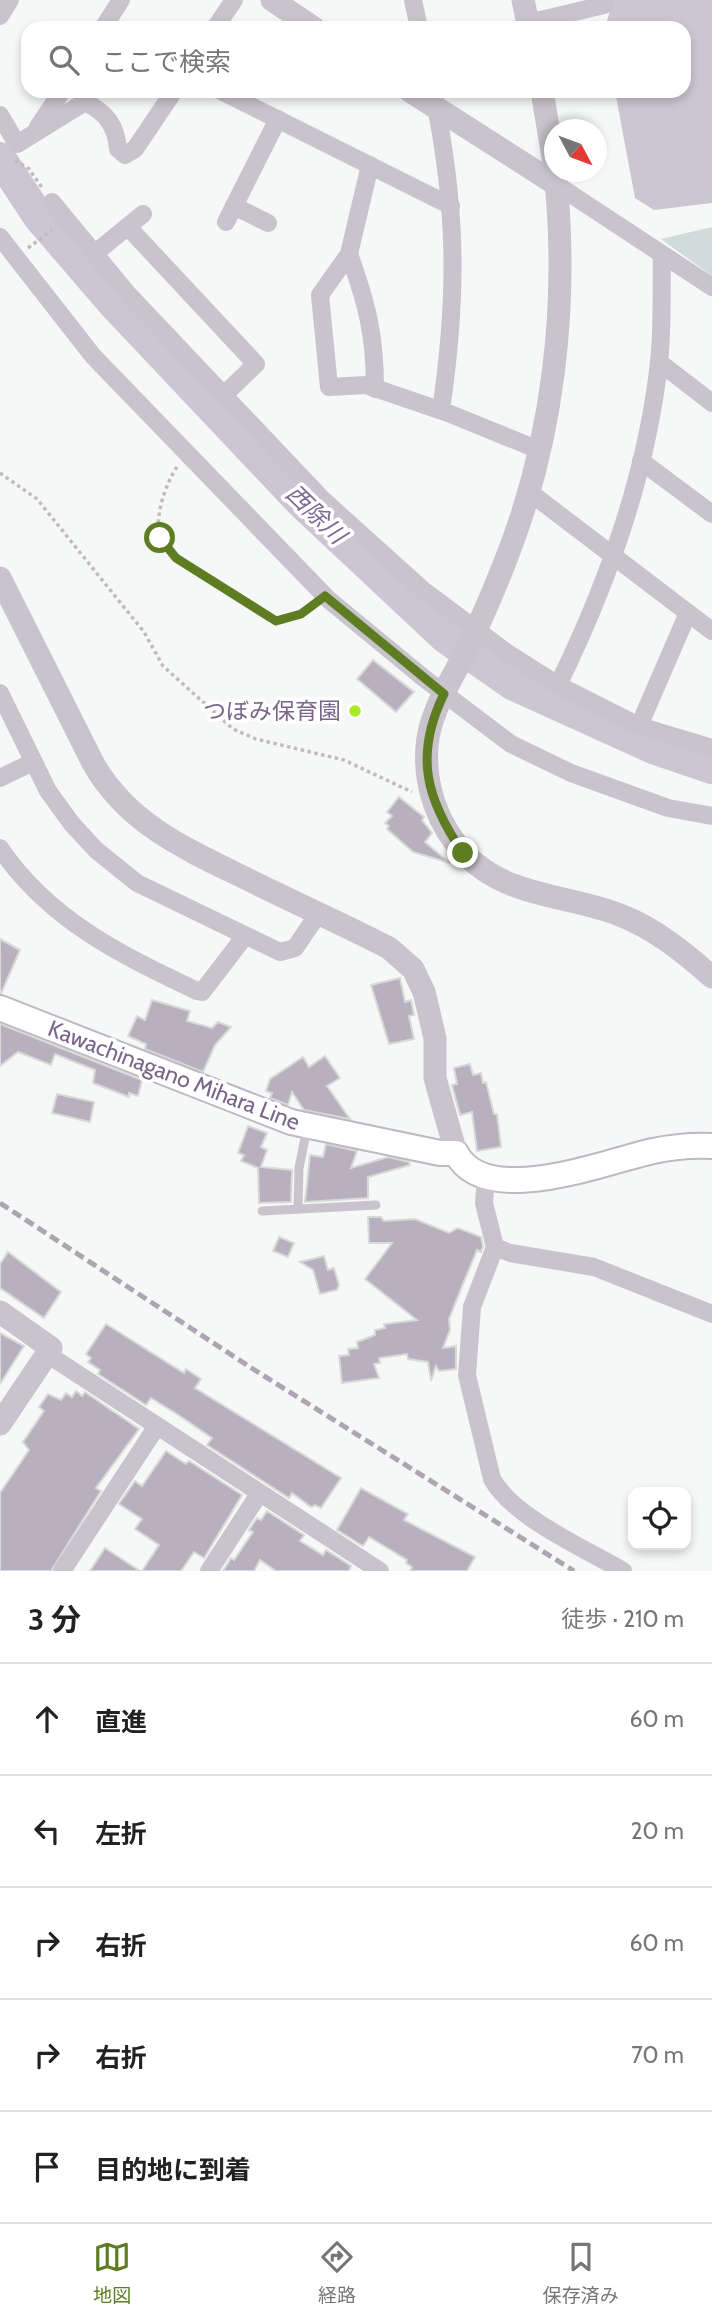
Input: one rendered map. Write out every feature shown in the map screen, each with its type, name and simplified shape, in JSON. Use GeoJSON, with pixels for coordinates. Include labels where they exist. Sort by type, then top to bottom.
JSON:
{"type":"FeatureCollection","features":[{"type":"Feature","properties":{"kind":"main road","name":"Kawachinagano Mihara Line"},"geometry":{"type":"LineString","coordinates":[[0,1008],[291,1122],[440,1153],[456,1153]]}},
{"type":"Feature","properties":{"kind":"main road"},"geometry":{"type":"LineString","coordinates":[[456,1153],[465,1165],[486,1178],[553,1176],[665,1149],[712,1146]]}},
{"type":"Feature","properties":{"kind":"street"},"geometry":{"type":"LineString","coordinates":[[0,16],[10,0]]}},
{"type":"Feature","properties":{"kind":"street"},"geometry":{"type":"LineString","coordinates":[[108,21],[121,0]]}},
{"type":"Feature","properties":{"kind":"street"},"geometry":{"type":"LineString","coordinates":[[220,21],[234,0]]}},
{"type":"Feature","properties":{"kind":"street"},"geometry":{"type":"LineString","coordinates":[[272,0],[304,21]]}},
{"type":"Feature","properties":{"kind":"street"},"geometry":{"type":"LineString","coordinates":[[414,0],[418,21]]}},
{"type":"Feature","properties":{"kind":"street"},"geometry":{"type":"LineString","coordinates":[[523,0],[527,21]]}},
{"type":"Feature","properties":{"kind":"street"},"geometry":{"type":"LineString","coordinates":[[543,21],[604,5],[605,0]]}},
{"type":"Feature","properties":{"kind":"street"},"geometry":{"type":"LineString","coordinates":[[35,133],[58,98]]}},
{"type":"Feature","properties":{"kind":"street"},"geometry":{"type":"LineString","coordinates":[[0,115],[17,144],[85,102],[97,108],[116,128],[118,149],[125,155],[135,149],[169,98]]}},
{"type":"Feature","properties":{"kind":"street"},"geometry":{"type":"LineString","coordinates":[[235,98],[451,206]]}},
{"type":"Feature","properties":{"kind":"street"},"geometry":{"type":"LineString","coordinates":[[543,98],[547,119]]}},
{"type":"Feature","properties":{"kind":"street"},"geometry":{"type":"LineString","coordinates":[[435,100],[544,166]]}},
{"type":"Feature","properties":{"kind":"street"},"geometry":{"type":"LineString","coordinates":[[435,100],[451,206],[455,287],[441,411]]}},
{"type":"Feature","properties":{"kind":"street"},"geometry":{"type":"LineString","coordinates":[[268,223],[230,214],[278,119]]}},
{"type":"Feature","properties":{"kind":"street"},"geometry":{"type":"LineString","coordinates":[[370,165],[349,254],[320,295],[328,387],[366,385],[539,450]]}},
{"type":"Feature","properties":{"kind":"street"},"geometry":{"type":"LineString","coordinates":[[557,182],[561,224],[558,330],[539,450],[506,560],[474,635],[435,712],[427,745],[427,777],[444,825],[463,853],[481,869],[524,890],[593,905],[623,915],[660,936],[712,977]]}},
{"type":"Feature","properties":{"kind":"street"},"geometry":{"type":"LineString","coordinates":[[568,182],[663,255],[712,286]]}},
{"type":"Feature","properties":{"kind":"street"},"geometry":{"type":"LineString","coordinates":[[52,202],[94,254],[224,395],[373,548],[474,635],[558,685],[639,726],[712,748]]}},
{"type":"Feature","properties":{"kind":"street"},"geometry":{"type":"LineString","coordinates":[[94,254],[143,214]]}},
{"type":"Feature","properties":{"kind":"street"},"geometry":{"type":"LineString","coordinates":[[128,227],[256,363],[224,395]]}},
{"type":"Feature","properties":{"kind":"street"},"geometry":{"type":"LineString","coordinates":[[0,237],[93,356],[325,596],[511,744],[571,773],[668,808],[712,816]]}},
{"type":"Feature","properties":{"kind":"street"},"geometry":{"type":"LineString","coordinates":[[349,254],[368,307],[375,352],[375,389]]}},
{"type":"Feature","properties":{"kind":"street"},"geometry":{"type":"LineString","coordinates":[[558,685],[614,556],[641,461],[659,362],[663,255]]}},
{"type":"Feature","properties":{"kind":"street"},"geometry":{"type":"LineString","coordinates":[[659,362],[712,403]]}},
{"type":"Feature","properties":{"kind":"street"},"geometry":{"type":"LineString","coordinates":[[641,461],[712,514]]}},
{"type":"Feature","properties":{"kind":"street"},"geometry":{"type":"LineString","coordinates":[[528,491],[712,631]]}},
{"type":"Feature","properties":{"kind":"street"},"geometry":{"type":"LineString","coordinates":[[0,578],[93,764],[119,800],[170,841],[388,948],[417,976],[435,1038],[435,1078],[456,1153]]}},
{"type":"Feature","properties":{"kind":"street"},"geometry":{"type":"LineString","coordinates":[[639,726],[688,613]]}},
{"type":"Feature","properties":{"kind":"street"},"geometry":{"type":"LineString","coordinates":[[0,693],[33,762],[59,808],[82,837],[137,883],[274,951],[295,948],[318,914]]}},
{"type":"Feature","properties":{"kind":"street"},"geometry":{"type":"LineString","coordinates":[[0,778],[33,762]]}},
{"type":"Feature","properties":{"kind":"street"},"geometry":{"type":"LineString","coordinates":[[0,848],[34,890],[96,941],[197,991],[202,992],[209,985],[245,936]]}},
{"type":"Feature","properties":{"kind":"street"},"geometry":{"type":"LineString","coordinates":[[486,1178],[484,1203],[495,1247],[472,1307],[467,1375],[492,1479],[500,1494],[522,1511],[623,1571]]}},
{"type":"Feature","properties":{"kind":"street"},"geometry":{"type":"LineString","coordinates":[[495,1247],[510,1253],[594,1267],[712,1314]]}},
{"type":"Feature","properties":{"kind":"street"},"geometry":{"type":"LineString","coordinates":[[0,1312],[51,1348],[0,1424]]}},
{"type":"Feature","properties":{"kind":"street"},"geometry":{"type":"LineString","coordinates":[[47,1354],[380,1571]]}},
{"type":"Feature","properties":{"kind":"street"},"geometry":{"type":"LineString","coordinates":[[62,1571],[157,1426]]}},
{"type":"Feature","properties":{"kind":"street"},"geometry":{"type":"LineString","coordinates":[[209,1571],[259,1494]]}},
{"type":"Feature","properties":{"kind":"lane"},"geometry":{"type":"LineString","coordinates":[[298,1209],[299,1168],[307,1126]]}},
{"type":"Feature","properties":{"kind":"lane"},"geometry":{"type":"LineString","coordinates":[[262,1211],[376,1205]]}},
{"type":"Feature","properties":{"kind":"path"},"geometry":{"type":"LineString","coordinates":[[12,156],[29,169],[52,202]]}},
{"type":"Feature","properties":{"kind":"path"},"geometry":{"type":"LineString","coordinates":[[21,253],[57,226]]}},
{"type":"Feature","properties":{"kind":"path"},"geometry":{"type":"LineString","coordinates":[[190,455],[172,475],[160,513],[160,538],[166,548],[176,558],[276,621],[301,614],[325,596]]}},
{"type":"Feature","properties":{"kind":"path"},"geometry":{"type":"LineString","coordinates":[[0,473],[37,499],[144,632],[163,666],[233,729],[256,739],[344,760],[387,778],[419,797],[431,793]]}},
{"type":"Feature","properties":{"kind":"shaded area"},"geometry":{"type":"Polygon","coordinates":[[[613,0],[712,0],[712,203],[654,210],[635,198],[616,98],[691,98],[691,21],[607,21],[613,0]]]}},
{"type":"Feature","properties":{"kind":"shaded area"},"geometry":{"type":"Polygon","coordinates":[[[712,227],[712,276],[661,239],[712,227]]]}},
{"type":"Feature","properties":{"kind":"building"},"geometry":{"type":"Polygon","coordinates":[[[373,660],[414,692],[396,712],[357,679],[373,660]]]}},
{"type":"Feature","properties":{"kind":"building"},"geometry":{"type":"Polygon","coordinates":[[[399,797],[424,817],[422,820],[432,833],[425,842],[450,863],[413,852],[387,829],[389,826],[385,823],[392,816],[387,812],[399,797]]]}},
{"type":"Feature","properties":{"kind":"building"},"geometry":{"type":"Polygon","coordinates":[[[0,939],[20,950],[1,994],[0,993],[0,939]]]}},
{"type":"Feature","properties":{"kind":"building"},"geometry":{"type":"Polygon","coordinates":[[[400,978],[405,1002],[411,1000],[414,1015],[409,1016],[414,1039],[389,1044],[371,985],[400,978]]]}},
{"type":"Feature","properties":{"kind":"building"},"geometry":{"type":"Polygon","coordinates":[[[152,1000],[190,1011],[187,1021],[212,1028],[218,1022],[231,1027],[215,1045],[203,1072],[145,1049],[146,1044],[128,1036],[137,1016],[145,1020],[152,1000]]]}},
{"type":"Feature","properties":{"kind":"building"},"geometry":{"type":"Polygon","coordinates":[[[0,1024],[142,1080],[138,1096],[129,1093],[129,1097],[93,1083],[95,1070],[55,1054],[51,1065],[18,1052],[0,1066],[0,1024]]]}},
{"type":"Feature","properties":{"kind":"building"},"geometry":{"type":"Polygon","coordinates":[[[325,1056],[340,1078],[327,1086],[350,1119],[304,1110],[292,1092],[288,1105],[270,1098],[272,1093],[266,1091],[270,1079],[303,1057],[309,1067],[325,1056]]]}},
{"type":"Feature","properties":{"kind":"building"},"geometry":{"type":"Polygon","coordinates":[[[470,1064],[473,1075],[481,1073],[483,1083],[486,1082],[494,1114],[497,1114],[501,1147],[477,1151],[472,1112],[460,1115],[452,1085],[457,1084],[454,1068],[470,1064]]]}},
{"type":"Feature","properties":{"kind":"building"},"geometry":{"type":"Polygon","coordinates":[[[57,1094],[94,1102],[90,1122],[52,1113],[57,1094]]]}},
{"type":"Feature","properties":{"kind":"building"},"geometry":{"type":"Polygon","coordinates":[[[248,1126],[267,1133],[261,1147],[267,1150],[261,1167],[292,1170],[291,1202],[259,1203],[258,1168],[241,1161],[244,1155],[238,1153],[248,1126]]]}},
{"type":"Feature","properties":{"kind":"building"},"geometry":{"type":"Polygon","coordinates":[[[326,1144],[357,1151],[351,1168],[388,1157],[409,1162],[410,1165],[368,1177],[368,1198],[305,1202],[310,1155],[323,1157],[326,1144]]]}},
{"type":"Feature","properties":{"kind":"building"},"geometry":{"type":"Polygon","coordinates":[[[368,1217],[381,1217],[384,1221],[415,1219],[449,1233],[458,1228],[481,1237],[481,1252],[477,1250],[449,1319],[450,1330],[443,1348],[456,1346],[456,1369],[439,1371],[436,1366],[431,1381],[428,1362],[408,1359],[407,1354],[379,1358],[380,1363],[374,1364],[379,1378],[342,1383],[339,1356],[349,1355],[348,1349],[358,1348],[357,1342],[375,1335],[375,1330],[385,1328],[384,1324],[417,1320],[365,1279],[392,1243],[369,1243],[368,1217]]]}},
{"type":"Feature","properties":{"kind":"building"},"geometry":{"type":"Polygon","coordinates":[[[279,1237],[294,1243],[288,1257],[273,1251],[279,1237]]]}},
{"type":"Feature","properties":{"kind":"building"},"geometry":{"type":"Polygon","coordinates":[[[8,1252],[61,1292],[44,1318],[0,1288],[0,1264],[8,1252]]]}},
{"type":"Feature","properties":{"kind":"building"},"geometry":{"type":"Polygon","coordinates":[[[324,1256],[328,1270],[334,1268],[339,1285],[337,1290],[320,1294],[313,1270],[300,1262],[324,1256]]]}},
{"type":"Feature","properties":{"kind":"building"},"geometry":{"type":"Polygon","coordinates":[[[106,1324],[184,1373],[186,1369],[201,1379],[195,1388],[341,1478],[321,1508],[315,1505],[311,1507],[292,1493],[289,1498],[207,1445],[212,1438],[183,1418],[151,1398],[146,1405],[98,1374],[100,1370],[88,1362],[91,1358],[86,1354],[106,1324]]]}},
{"type":"Feature","properties":{"kind":"building"},"geometry":{"type":"Polygon","coordinates":[[[0,1333],[24,1346],[0,1384],[0,1333]]]}},
{"type":"Feature","properties":{"kind":"building"},"geometry":{"type":"Polygon","coordinates":[[[76,1391],[82,1396],[85,1392],[139,1429],[96,1488],[101,1491],[51,1571],[0,1571],[0,1493],[29,1450],[23,1442],[44,1411],[39,1407],[48,1394],[61,1400],[66,1393],[72,1397],[76,1391]]]}},
{"type":"Feature","properties":{"kind":"building"},"geometry":{"type":"Polygon","coordinates":[[[166,1451],[186,1464],[189,1461],[242,1495],[204,1558],[194,1552],[181,1571],[142,1571],[159,1545],[135,1529],[142,1519],[119,1504],[135,1481],[142,1486],[166,1451]]]}},
{"type":"Feature","properties":{"kind":"building"},"geometry":{"type":"Polygon","coordinates":[[[361,1488],[408,1514],[404,1520],[475,1557],[467,1571],[410,1571],[412,1567],[406,1563],[407,1560],[369,1537],[363,1546],[337,1530],[361,1488]]]}},
{"type":"Feature","properties":{"kind":"building"},"geometry":{"type":"Polygon","coordinates":[[[267,1511],[304,1535],[300,1541],[323,1555],[326,1550],[351,1566],[349,1571],[276,1571],[260,1560],[254,1571],[223,1571],[253,1532],[249,1530],[257,1518],[261,1520],[267,1511]]]}},
{"type":"Feature","properties":{"kind":"building"},"geometry":{"type":"Polygon","coordinates":[[[105,1548],[140,1571],[90,1571],[105,1548]]]}},
{"type":"Feature","properties":{"kind":"waterway","name":"西除川"},"geometry":{"type":"LineString","coordinates":[[0,158],[39,217],[113,303],[300,501],[445,637],[514,685],[653,748],[712,768]]}},
{"type":"Feature","properties":{"kind":"railway"},"geometry":{"type":"LineString","coordinates":[[0,1203],[253,1369],[574,1571]]}},
{"type":"Feature","properties":{"kind":"place","name":"つぼみ保育園"},"geometry":{"type":"Point","coordinates":[355,711]}},
{"type":"Feature","properties":{"kind":"route"},"geometry":{"type":"LineString","coordinates":[[160,538],[176,558],[276,621],[301,614],[325,596],[444,694],[435,712],[427,745],[427,777],[434,804],[463,853]]}}]}
